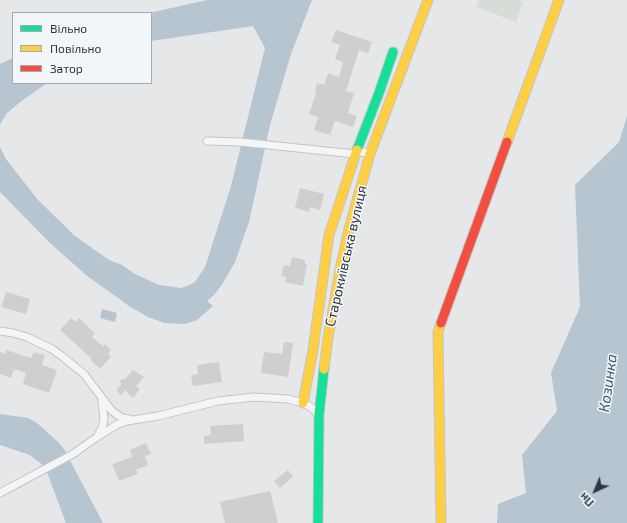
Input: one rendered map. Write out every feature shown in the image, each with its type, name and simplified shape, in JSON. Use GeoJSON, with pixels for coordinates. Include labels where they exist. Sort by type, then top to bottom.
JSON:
{"type":"FeatureCollection","features":[{"type":"Feature","properties":{"kind":"street","name":"Старокиївська вулиця"},"geometry":{"type":"LineString","coordinates":[[318,523],[319,415],[325,358],[335,295],[349,230],[370,154],[428,0]]}},
{"type":"Feature","properties":{"kind":"street"},"geometry":{"type":"LineString","coordinates":[[441,523],[438,332],[559,0]]}},
{"type":"Feature","properties":{"kind":"street"},"geometry":{"type":"LineString","coordinates":[[303,403],[314,350],[326,246],[355,154],[393,52]]}},
{"type":"Feature","properties":{"kind":"street"},"geometry":{"type":"LineString","coordinates":[[207,141],[282,145],[355,154],[362,152],[370,154]]}},
{"type":"Feature","properties":{"kind":"street"},"geometry":{"type":"LineString","coordinates":[[0,332],[13,333],[27,337],[52,349],[64,357],[84,374],[102,400],[112,411],[122,418],[133,420],[147,418],[218,401],[254,397],[288,399],[303,403],[311,407],[319,415]]}},
{"type":"Feature","properties":{"kind":"street"},"geometry":{"type":"LineString","coordinates":[[97,437],[103,425],[104,419],[102,400]]}},
{"type":"Feature","properties":{"kind":"street"},"geometry":{"type":"LineString","coordinates":[[0,493],[73,454],[122,422],[133,419],[147,418]]}},
{"type":"Feature","properties":{"kind":"shaded area"},"geometry":{"type":"Polygon","coordinates":[[[479,0],[518,0],[523,2],[516,22],[476,7],[479,0]]]}},
{"type":"Feature","properties":{"kind":"water"},"geometry":{"type":"Polygon","coordinates":[[[207,0],[312,0],[291,54],[270,125],[249,222],[235,262],[223,283],[215,294],[207,301],[213,306],[197,320],[185,324],[164,323],[148,317],[129,306],[86,275],[50,243],[0,192],[0,147],[6,159],[38,200],[75,236],[109,260],[122,265],[135,274],[159,285],[181,288],[195,282],[205,267],[231,186],[265,48],[253,26],[152,41],[152,12],[207,0]]]}},
{"type":"Feature","properties":{"kind":"water"},"geometry":{"type":"Polygon","coordinates":[[[12,58],[12,84],[46,84],[6,114],[0,125],[0,64],[12,58]]]}},
{"type":"Feature","properties":{"kind":"water","name":"Козинка"},"geometry":{"type":"Polygon","coordinates":[[[627,116],[627,523],[497,523],[498,504],[526,493],[522,455],[557,411],[551,373],[580,307],[575,185],[619,142],[627,116]]]}},
{"type":"Feature","properties":{"kind":"water"},"geometry":{"type":"Polygon","coordinates":[[[102,309],[117,313],[115,322],[100,318],[102,309]]]}},
{"type":"Feature","properties":{"kind":"water"},"geometry":{"type":"Polygon","coordinates":[[[0,414],[28,418],[37,423],[58,442],[64,449],[103,523],[66,523],[44,466],[30,455],[0,445],[0,414]]]}},
{"type":"Feature","properties":{"kind":"building"},"geometry":{"type":"Polygon","coordinates":[[[336,30],[372,42],[368,53],[359,50],[346,91],[354,93],[348,113],[357,116],[353,127],[335,121],[330,135],[314,130],[318,117],[309,114],[316,93],[317,83],[324,85],[328,73],[339,77],[343,62],[335,59],[340,45],[331,42],[336,30]]]}},
{"type":"Feature","properties":{"kind":"building"},"geometry":{"type":"Polygon","coordinates":[[[300,188],[324,194],[320,210],[310,207],[309,212],[295,208],[300,188]]]}},
{"type":"Feature","properties":{"kind":"building"},"geometry":{"type":"Polygon","coordinates":[[[292,257],[305,260],[305,264],[307,264],[303,286],[285,282],[286,277],[281,276],[284,265],[290,266],[292,257]]]}},
{"type":"Feature","properties":{"kind":"building"},"geometry":{"type":"Polygon","coordinates":[[[6,292],[30,299],[26,314],[1,307],[6,292]]]}},
{"type":"Feature","properties":{"kind":"building"},"geometry":{"type":"Polygon","coordinates":[[[71,318],[76,322],[79,318],[95,333],[92,337],[103,346],[105,344],[111,350],[108,354],[111,357],[100,369],[90,360],[92,359],[60,330],[71,318]]]}},
{"type":"Feature","properties":{"kind":"building"},"geometry":{"type":"Polygon","coordinates":[[[284,342],[293,343],[288,377],[261,373],[264,352],[282,354],[284,342]]]}},
{"type":"Feature","properties":{"kind":"building"},"geometry":{"type":"Polygon","coordinates":[[[6,350],[31,358],[34,352],[45,355],[42,365],[57,370],[49,393],[23,384],[26,373],[14,369],[11,378],[0,374],[0,352],[5,354],[6,350]]]}},
{"type":"Feature","properties":{"kind":"building"},"geometry":{"type":"Polygon","coordinates":[[[219,362],[222,382],[193,386],[191,375],[198,374],[197,365],[219,362]]]}},
{"type":"Feature","properties":{"kind":"building"},"geometry":{"type":"Polygon","coordinates":[[[133,370],[144,377],[136,386],[140,389],[133,398],[125,390],[121,395],[116,390],[121,385],[120,380],[125,379],[133,370]]]}},
{"type":"Feature","properties":{"kind":"building"},"geometry":{"type":"Polygon","coordinates":[[[243,424],[244,441],[204,444],[204,436],[211,435],[210,426],[243,424]]]}},
{"type":"Feature","properties":{"kind":"building"},"geometry":{"type":"Polygon","coordinates":[[[146,443],[151,454],[145,456],[148,465],[136,470],[138,474],[119,481],[112,464],[132,457],[130,450],[146,443]]]}},
{"type":"Feature","properties":{"kind":"building"},"geometry":{"type":"Polygon","coordinates":[[[288,470],[293,477],[280,488],[274,481],[288,470]]]}},
{"type":"Feature","properties":{"kind":"building"},"geometry":{"type":"Polygon","coordinates":[[[270,491],[278,523],[225,523],[220,502],[270,491]]]}},
{"type":"Feature","properties":{"kind":"traffic: fast"},"geometry":{"type":"LineString","coordinates":[[357,150],[393,52]]}},
{"type":"Feature","properties":{"kind":"traffic: fast"},"geometry":{"type":"LineString","coordinates":[[318,523],[319,415],[324,369]]}},
{"type":"Feature","properties":{"kind":"traffic: slow"},"geometry":{"type":"LineString","coordinates":[[324,369],[340,270],[349,229],[370,154],[428,0]]}},
{"type":"Feature","properties":{"kind":"traffic: slow"},"geometry":{"type":"LineString","coordinates":[[507,142],[559,0]]}},
{"type":"Feature","properties":{"kind":"traffic: slow"},"geometry":{"type":"LineString","coordinates":[[303,403],[313,350],[329,235],[357,150]]}},
{"type":"Feature","properties":{"kind":"traffic: slow"},"geometry":{"type":"LineString","coordinates":[[441,323],[438,332],[441,523]]}},
{"type":"Feature","properties":{"kind":"traffic: jam"},"geometry":{"type":"LineString","coordinates":[[441,323],[507,142]]}}]}
